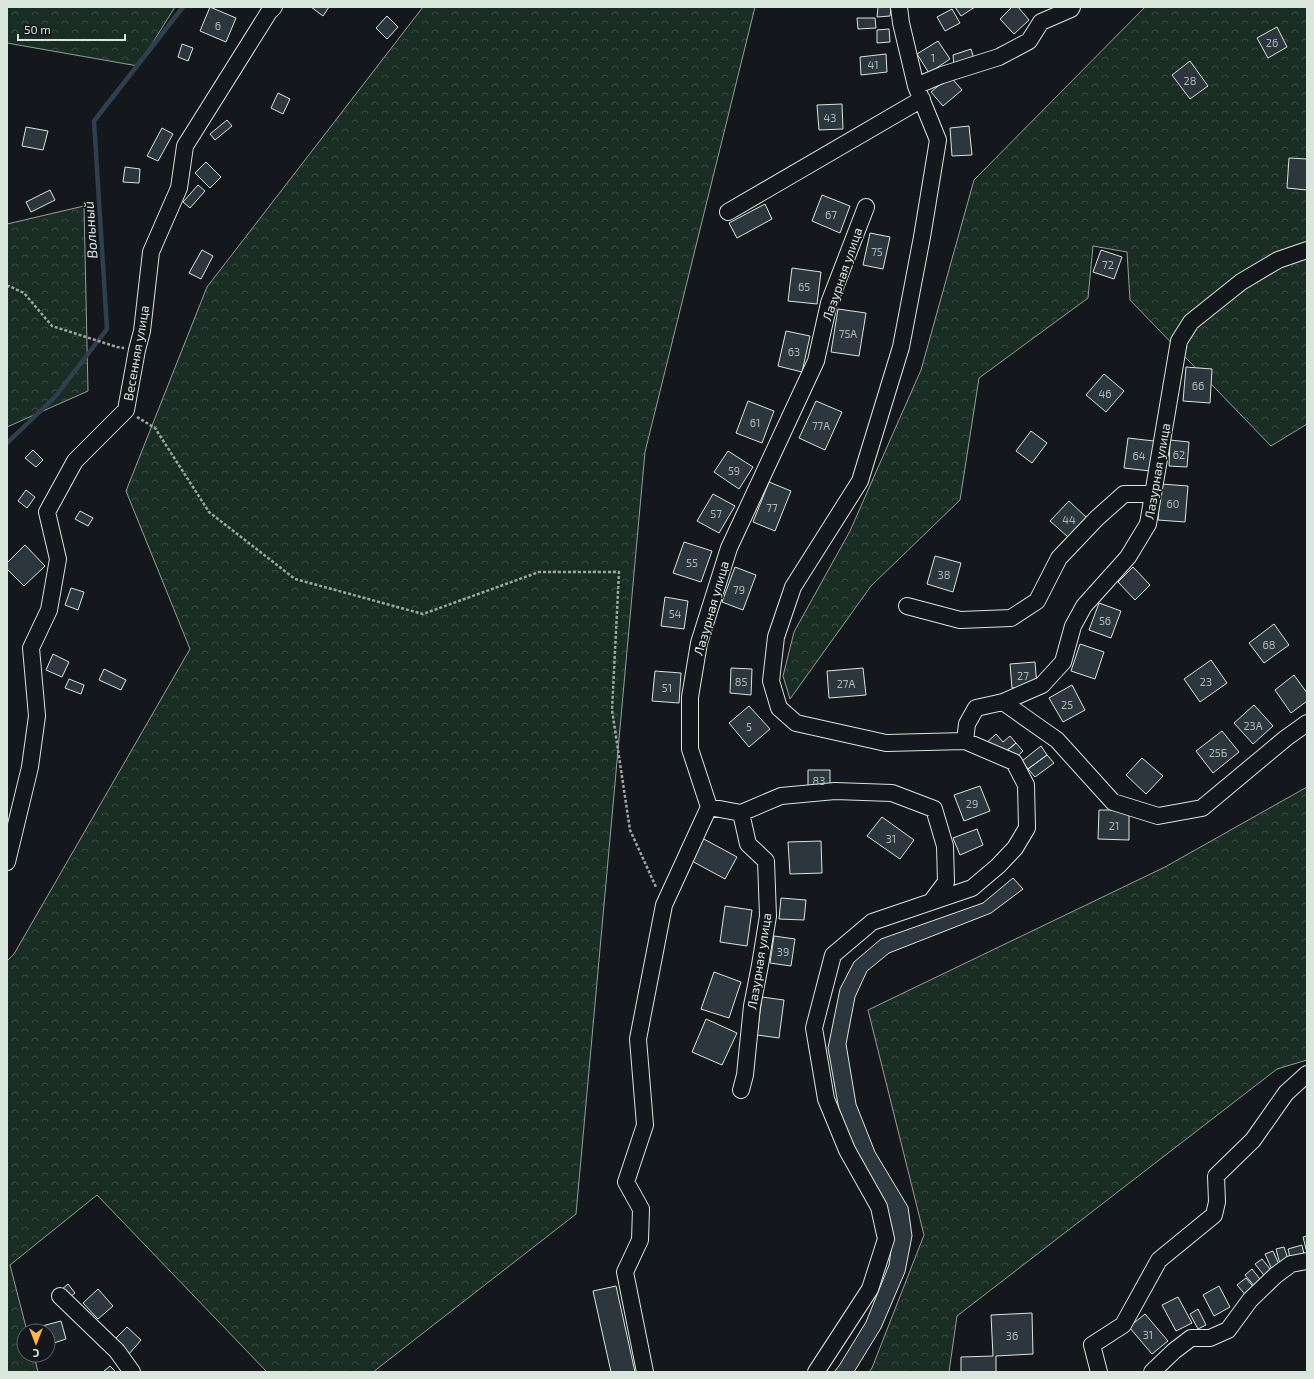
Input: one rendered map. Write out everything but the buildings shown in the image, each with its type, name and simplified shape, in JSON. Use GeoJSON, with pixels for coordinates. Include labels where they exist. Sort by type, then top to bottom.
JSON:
{"type":"FeatureCollection","features":[{"type":"Feature","properties":{"kind":"street","name":"Весенняя улица"},"geometry":{"type":"LineString","coordinates":[[7,862],[30,767],[37,716],[31,648],[49,610],[58,559],[47,512],[75,461],[126,410],[142,331],[151,252],[179,188],[185,146],[269,12],[274,7]]}},
{"type":"Feature","properties":{"kind":"street"},"geometry":{"type":"LineString","coordinates":[[816,1372],[870,1289],[886,1239],[879,1207],[846,1150],[826,1099],[814,1028],[833,955],[872,922],[972,888],[998,866],[1015,848],[1027,828],[1026,785],[1014,762],[965,741],[886,743],[796,723],[779,708],[771,681],[776,637],[793,587],[860,481],[901,347],[922,237],[938,140],[919,92],[901,24],[899,7]]}},
{"type":"Feature","properties":{"kind":"street"},"geometry":{"type":"LineString","coordinates":[[728,212],[919,92],[942,75],[999,57],[1029,41],[1041,22],[1071,9],[1072,7]]}},
{"type":"Feature","properties":{"kind":"street","name":"Лазурная улица"},"geometry":{"type":"LineString","coordinates":[[709,807],[690,749],[690,697],[699,643],[729,548],[816,361],[829,303],[866,207]]}},
{"type":"Feature","properties":{"kind":"street","name":"Лазурная улица"},"geometry":{"type":"LineString","coordinates":[[965,741],[967,724],[976,708],[1003,702],[1042,685],[1063,662],[1073,626],[1084,606],[1128,557],[1148,524],[1179,341],[1191,322],[1241,282],[1278,260],[1307,250]]}},
{"type":"Feature","properties":{"kind":"street"},"geometry":{"type":"LineString","coordinates":[[907,606],[960,620],[1011,618],[1037,601],[1059,558],[1097,518],[1124,494],[1153,494]]}},
{"type":"Feature","properties":{"kind":"street"},"geometry":{"type":"LineString","coordinates":[[1003,702],[1057,740],[1113,802],[1158,816],[1202,808],[1286,738],[1307,723]]}},
{"type":"Feature","properties":{"kind":"street"},"geometry":{"type":"LineString","coordinates":[[646,1372],[625,1272],[640,1240],[641,1209],[626,1182],[645,1124],[638,1038],[664,905],[709,807],[741,813],[781,796],[835,791],[892,793],[934,809],[945,846],[946,882],[931,902]]}},
{"type":"Feature","properties":{"kind":"street","name":"Лазурная улица"},"geometry":{"type":"LineString","coordinates":[[741,813],[748,844],[766,861],[768,916],[752,1006],[745,1075],[741,1090]]}},
{"type":"Feature","properties":{"kind":"street"},"geometry":{"type":"LineString","coordinates":[[1100,1372],[1092,1345],[1123,1325],[1159,1260],[1214,1215],[1217,1202],[1216,1176],[1253,1140],[1286,1093],[1307,1074]]}},
{"type":"Feature","properties":{"kind":"street"},"geometry":{"type":"LineString","coordinates":[[1152,1372],[1174,1351],[1191,1338],[1210,1338],[1228,1330],[1250,1300],[1276,1275],[1291,1264],[1307,1261]]}},
{"type":"Feature","properties":{"kind":"street"},"geometry":{"type":"LineString","coordinates":[[60,1296],[117,1351],[132,1372]]}},
{"type":"Feature","properties":{"kind":"path"},"geometry":{"type":"LineString","coordinates":[[7,287],[9,286],[24,293],[52,326],[117,347],[137,350]]}},
{"type":"Feature","properties":{"kind":"path"},"geometry":{"type":"LineString","coordinates":[[126,410],[155,428],[209,512],[295,579],[423,614],[539,572],[619,572],[612,710],[630,830],[664,905]]}},
{"type":"Feature","properties":{"kind":"green space"},"geometry":{"type":"Polygon","coordinates":[[[7,7],[175,7],[138,66],[7,43],[7,7]]]}},
{"type":"Feature","properties":{"kind":"green space"},"geometry":{"type":"Polygon","coordinates":[[[423,7],[755,7],[645,452],[576,1214],[373,1372],[267,1372],[97,1195],[10,1265],[25,1323],[16,1323],[16,1363],[36,1363],[38,1372],[7,1372],[7,961],[14,954],[190,649],[126,491],[207,287],[423,7]]]}},
{"type":"Feature","properties":{"kind":"green space"},"geometry":{"type":"Polygon","coordinates":[[[1145,7],[1307,7],[1307,424],[1271,446],[1130,300],[1127,252],[1093,246],[1088,298],[979,378],[960,500],[871,586],[790,699],[783,676],[794,632],[850,531],[921,370],[974,180],[1145,7]]]}},
{"type":"Feature","properties":{"kind":"green space"},"geometry":{"type":"Polygon","coordinates":[[[84,206],[88,391],[7,427],[7,224],[84,206]]]}},
{"type":"Feature","properties":{"kind":"green space"},"geometry":{"type":"Polygon","coordinates":[[[1307,787],[1307,1060],[1277,1069],[957,1316],[949,1372],[869,1372],[872,1368],[924,1235],[868,1010],[1165,867],[1307,787]]]}},
{"type":"Feature","properties":{"kind":"waterway","name":"Вольный"},"geometry":{"type":"LineString","coordinates":[[7,443],[55,397],[107,329],[94,121],[183,7]]}}]}
